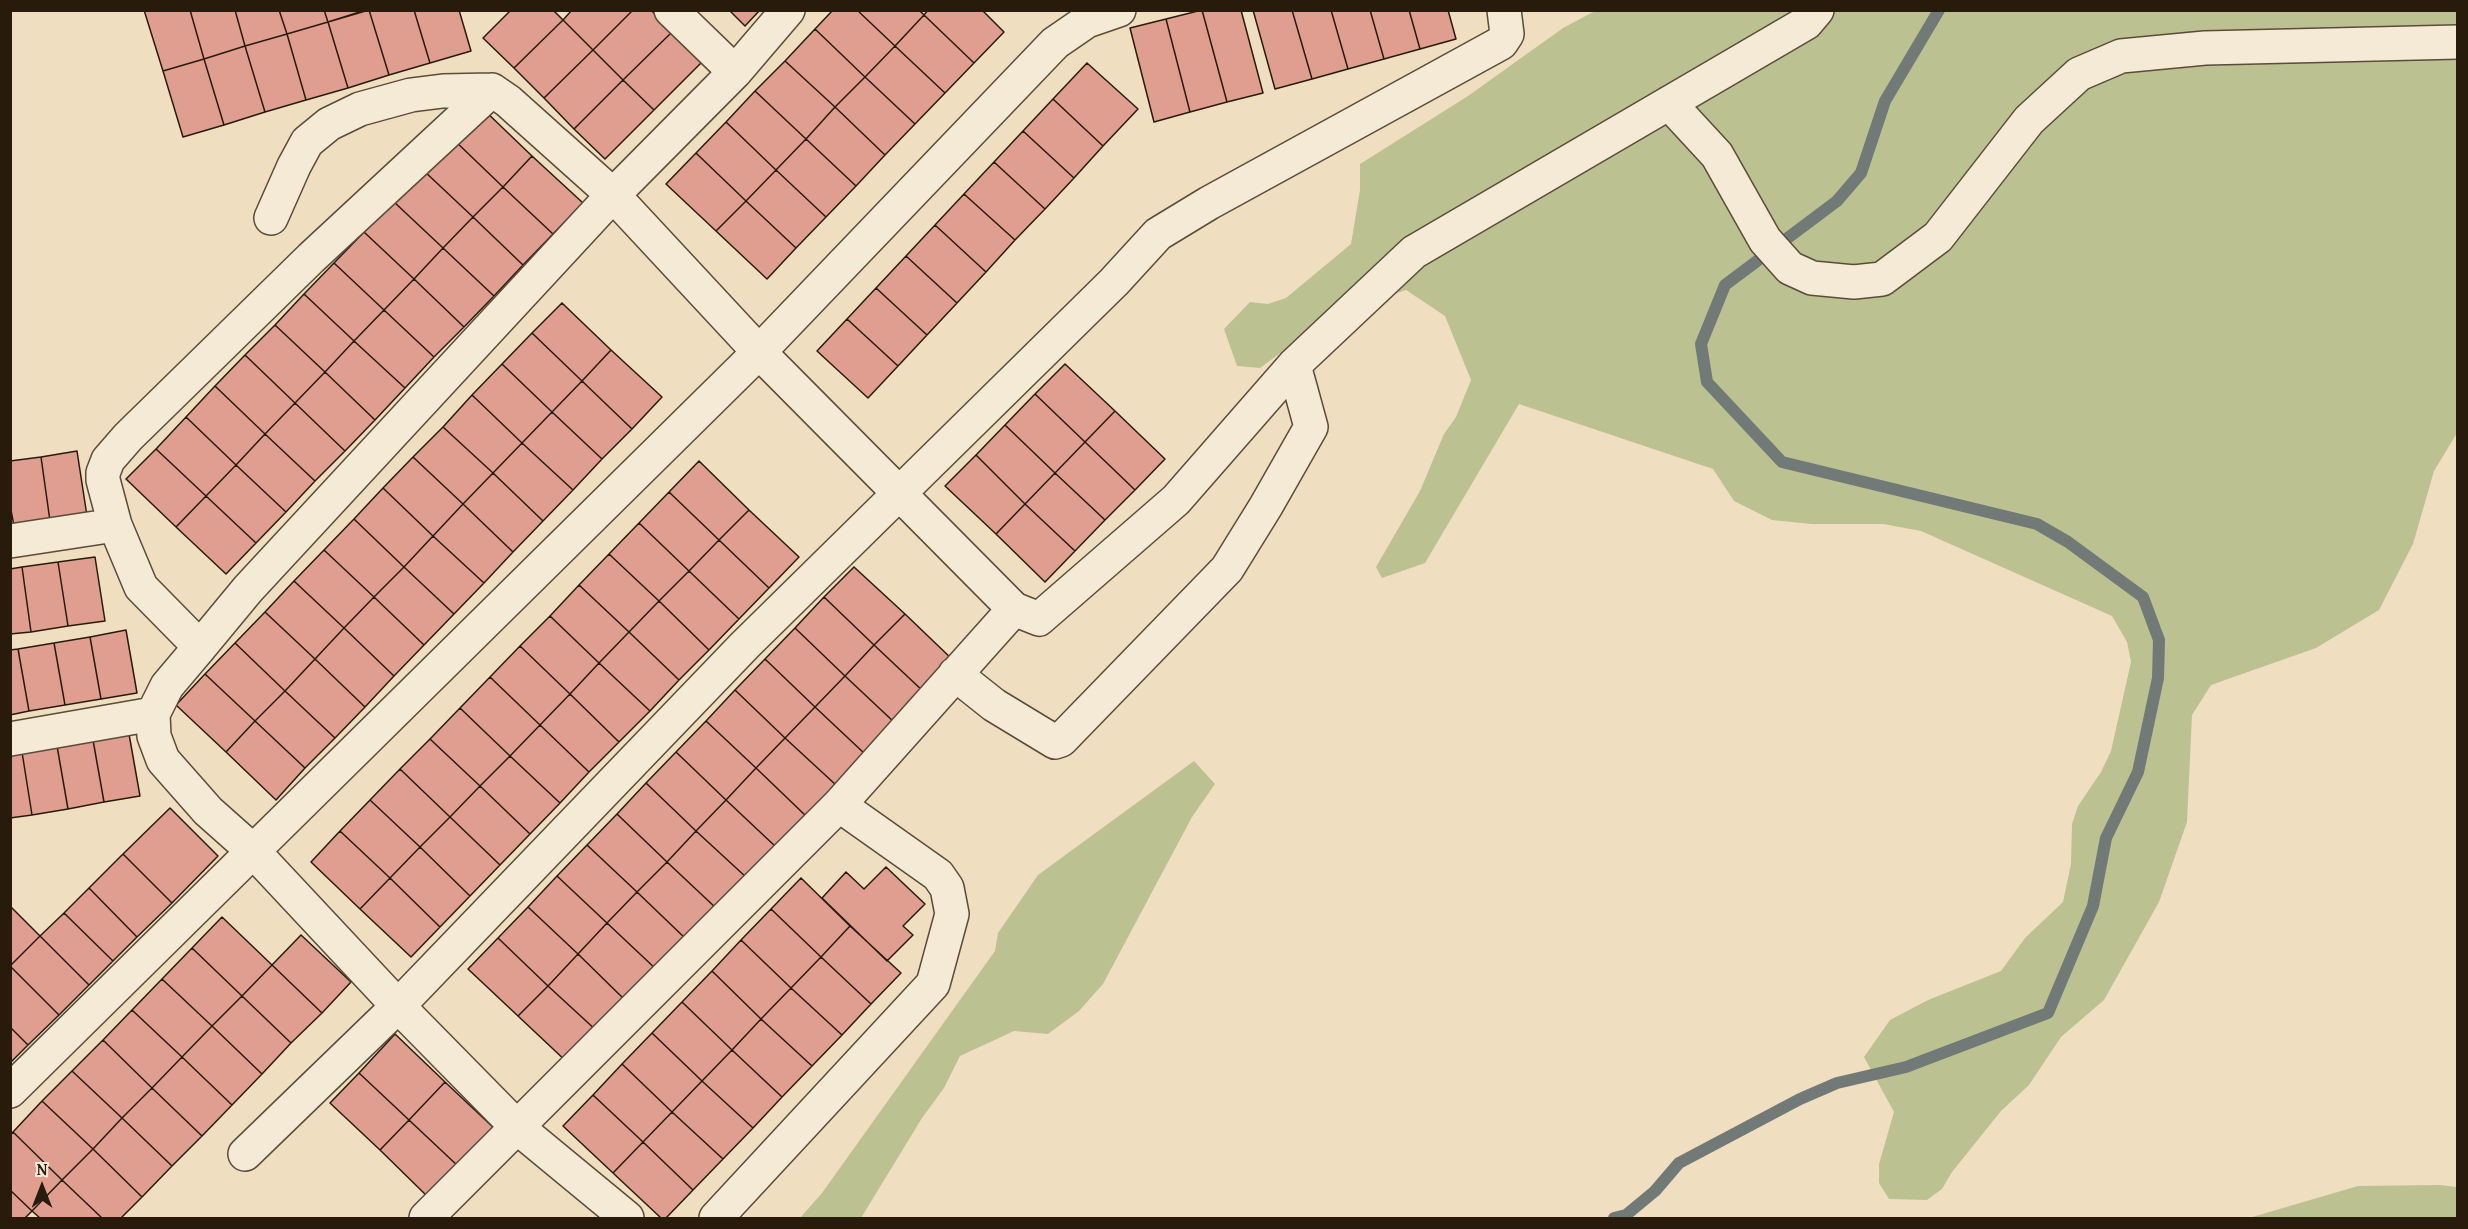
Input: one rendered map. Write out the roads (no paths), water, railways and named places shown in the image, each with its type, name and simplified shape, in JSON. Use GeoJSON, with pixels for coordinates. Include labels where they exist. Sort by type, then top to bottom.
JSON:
{"type":"FeatureCollection","features":[{"type":"Feature","properties":{"kind":"street"},"geometry":{"type":"LineString","coordinates":[[671,10],[735,72]]}},
{"type":"Feature","properties":{"kind":"street"},"geometry":{"type":"LineString","coordinates":[[627,1218],[518,1128],[253,851],[208,811],[163,760],[154,736],[153,714],[167,686],[248,589],[613,195],[735,72],[788,10]]}},
{"type":"Feature","properties":{"kind":"street"},"geometry":{"type":"LineString","coordinates":[[10,1091],[759,352],[1055,43],[1087,21],[1119,10]]}},
{"type":"Feature","properties":{"kind":"street"},"geometry":{"type":"LineString","coordinates":[[244,1154],[399,1006],[745,645],[1114,282],[1158,234],[1209,203],[1501,43],[1507,34],[1504,10]]}},
{"type":"Feature","properties":{"kind":"street"},"geometry":{"type":"LineString","coordinates":[[271,218],[294,166],[308,142],[329,124],[360,109],[411,95],[443,91],[492,90],[508,101],[613,195],[759,352],[1014,609],[1039,619],[1176,500],[1294,365],[1414,252],[1806,23],[1817,10]]}},
{"type":"Feature","properties":{"kind":"street"},"geometry":{"type":"LineString","coordinates":[[1669,103],[1717,155],[1765,240],[1790,268],[1812,278],[1854,282],[1882,279],[1938,237],[2029,120],[2079,74],[2121,56],[2205,48],[2457,42]]}},
{"type":"Feature","properties":{"kind":"street"},"geometry":{"type":"LineString","coordinates":[[200,647],[141,587],[115,525],[103,473],[108,460],[311,258],[492,90]]}},
{"type":"Feature","properties":{"kind":"street"},"geometry":{"type":"LineString","coordinates":[[956,674],[994,705],[1054,742],[1061,740],[1227,569],[1261,515],[1311,426],[1294,365]]}},
{"type":"Feature","properties":{"kind":"street"},"geometry":{"type":"LineString","coordinates":[[10,541],[115,525]]}},
{"type":"Feature","properties":{"kind":"street"},"geometry":{"type":"LineString","coordinates":[[426,1218],[839,805],[1014,609]]}},
{"type":"Feature","properties":{"kind":"street"},"geometry":{"type":"LineString","coordinates":[[10,739],[153,714]]}},
{"type":"Feature","properties":{"kind":"street"},"geometry":{"type":"LineString","coordinates":[[716,1218],[933,984],[952,914],[947,888],[938,875],[839,805]]}},
{"type":"Feature","properties":{"kind":"waterway"},"geometry":{"type":"LineString","coordinates":[[1614,1218],[1626,1215],[1655,1191],[1679,1163],[1800,1099],[1837,1083],[1906,1067],[2048,1013],[2093,906],[2106,838],[2138,772],[2158,678],[2159,640],[2143,597],[2068,542],[2037,524],[1782,462],[1707,382],[1701,344],[1725,285],[1837,201],[1861,173],[1885,101],[1939,10]]}}]}
